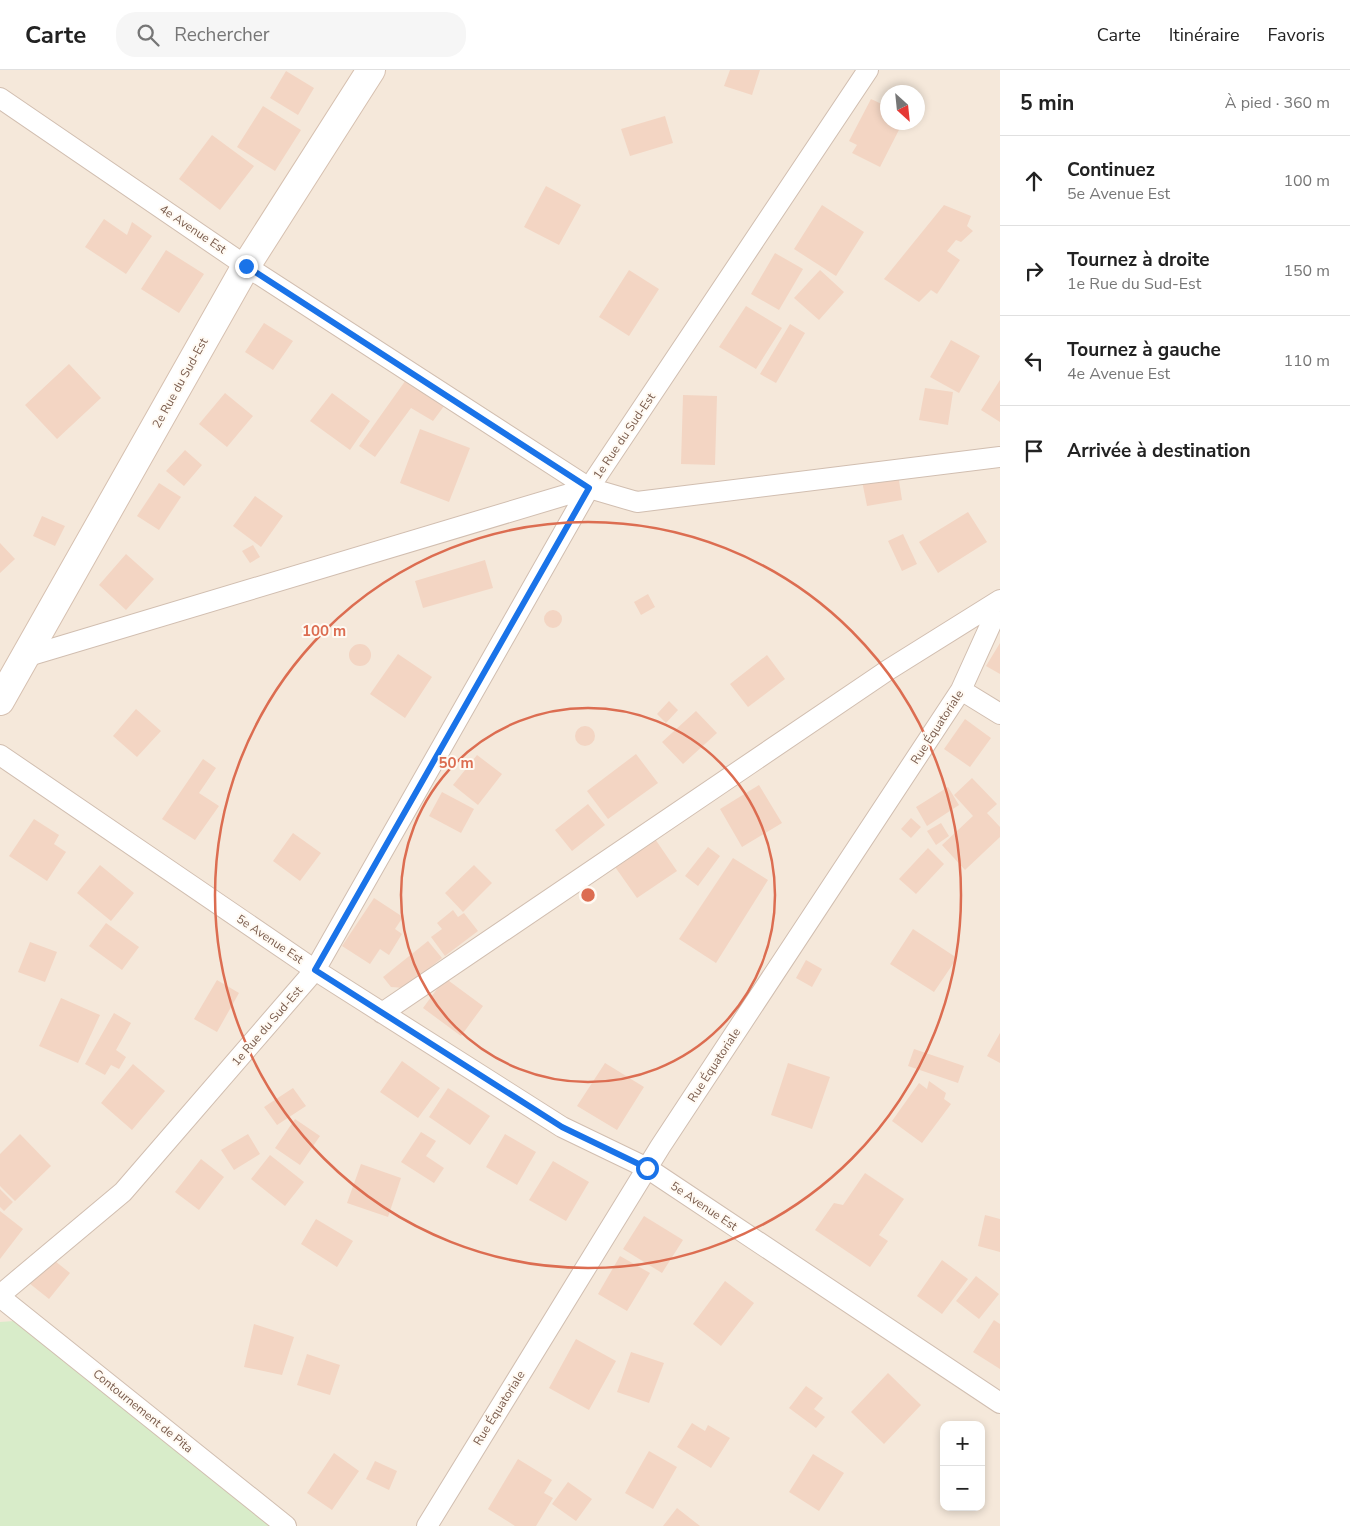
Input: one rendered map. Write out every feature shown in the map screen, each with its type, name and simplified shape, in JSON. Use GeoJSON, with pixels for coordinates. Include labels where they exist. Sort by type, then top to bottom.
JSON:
{"type":"FeatureCollection","features":[{"type":"Feature","properties":{"kind":"street","name":"2e Rue du Sud-Est"},"geometry":{"type":"LineString","coordinates":[[0,701],[246,266],[371,70]]}},
{"type":"Feature","properties":{"kind":"street","name":"1e Rue du Sud-Est"},"geometry":{"type":"LineString","coordinates":[[0,1296],[124,1192],[315,970],[589,488],[868,70]]}},
{"type":"Feature","properties":{"kind":"street","name":"4e Avenue Est"},"geometry":{"type":"LineString","coordinates":[[0,98],[246,266],[589,488],[637,502],[1000,457]]}},
{"type":"Feature","properties":{"kind":"street"},"geometry":{"type":"LineString","coordinates":[[25,657],[589,488]]}},
{"type":"Feature","properties":{"kind":"street"},"geometry":{"type":"LineString","coordinates":[[382,1013],[880,675],[1000,600]]}},
{"type":"Feature","properties":{"kind":"street","name":"Rue Équatoriale"},"geometry":{"type":"LineString","coordinates":[[427,1526],[647,1168],[961,690],[1000,604]]}},
{"type":"Feature","properties":{"kind":"street"},"geometry":{"type":"LineString","coordinates":[[961,690],[1000,714]]}},
{"type":"Feature","properties":{"kind":"street","name":"5e Avenue Est"},"geometry":{"type":"LineString","coordinates":[[0,755],[315,970],[562,1127],[647,1168],[1000,1403]]}},
{"type":"Feature","properties":{"kind":"street","name":"Contournement de Pita"},"geometry":{"type":"LineString","coordinates":[[0,1296],[286,1526]]}},
{"type":"Feature","properties":{"kind":"shaded area"},"geometry":{"type":"Polygon","coordinates":[[[0,70],[1000,70],[1000,1526],[0,1526],[0,70]]]}},
{"type":"Feature","properties":{"kind":"green space"},"geometry":{"type":"Polygon","coordinates":[[[14,1321],[272,1526],[0,1526],[0,1322],[14,1321]]]}},
{"type":"Feature","properties":{"kind":"building"},"geometry":{"type":"Polygon","coordinates":[[[730,70],[760,70],[752,95],[724,86],[730,70]]]}},
{"type":"Feature","properties":{"kind":"building"},"geometry":{"type":"Polygon","coordinates":[[[286,71],[314,88],[298,115],[270,98],[286,71]]]}},
{"type":"Feature","properties":{"kind":"building"},"geometry":{"type":"Polygon","coordinates":[[[871,99],[880,103],[880,130],[899,130],[880,167],[852,153],[857,145],[849,141],[871,99]]]}},
{"type":"Feature","properties":{"kind":"building"},"geometry":{"type":"Polygon","coordinates":[[[263,106],[301,130],[275,171],[237,147],[263,106]]]}},
{"type":"Feature","properties":{"kind":"building"},"geometry":{"type":"Polygon","coordinates":[[[665,116],[673,143],[630,156],[621,129],[665,116]]]}},
{"type":"Feature","properties":{"kind":"building"},"geometry":{"type":"Polygon","coordinates":[[[212,135],[254,166],[220,210],[179,179],[212,135]]]}},
{"type":"Feature","properties":{"kind":"building"},"geometry":{"type":"Polygon","coordinates":[[[546,186],[581,205],[559,245],[524,227],[546,186]]]}},
{"type":"Feature","properties":{"kind":"building"},"geometry":{"type":"Polygon","coordinates":[[[822,205],[864,232],[836,276],[794,249],[822,205]]]}},
{"type":"Feature","properties":{"kind":"building"},"geometry":{"type":"Polygon","coordinates":[[[944,205],[971,216],[967,226],[973,231],[961,242],[956,240],[947,251],[960,260],[937,294],[931,290],[919,302],[884,279],[944,205]]]}},
{"type":"Feature","properties":{"kind":"building"},"geometry":{"type":"Polygon","coordinates":[[[104,219],[127,235],[132,222],[152,236],[126,274],[85,247],[104,219]]]}},
{"type":"Feature","properties":{"kind":"building"},"geometry":{"type":"Polygon","coordinates":[[[166,250],[204,274],[179,313],[141,289],[166,250]]]}},
{"type":"Feature","properties":{"kind":"building"},"geometry":{"type":"Polygon","coordinates":[[[775,253],[803,269],[779,310],[751,294],[775,253]]]}},
{"type":"Feature","properties":{"kind":"building"},"geometry":{"type":"Polygon","coordinates":[[[629,270],[659,289],[629,336],[599,317],[629,270]]]}},
{"type":"Feature","properties":{"kind":"building"},"geometry":{"type":"Polygon","coordinates":[[[820,270],[844,292],[819,320],[794,298],[820,270]]]}},
{"type":"Feature","properties":{"kind":"building"},"geometry":{"type":"Polygon","coordinates":[[[746,306],[782,328],[756,369],[719,347],[746,306]]]}},
{"type":"Feature","properties":{"kind":"building"},"geometry":{"type":"Polygon","coordinates":[[[264,323],[293,341],[273,370],[245,352],[264,323]]]}},
{"type":"Feature","properties":{"kind":"building"},"geometry":{"type":"Polygon","coordinates":[[[790,324],[805,333],[776,383],[760,374],[790,324]]]}},
{"type":"Feature","properties":{"kind":"building"},"geometry":{"type":"Polygon","coordinates":[[[951,340],[980,356],[959,393],[930,377],[951,340]]]}},
{"type":"Feature","properties":{"kind":"building"},"geometry":{"type":"Polygon","coordinates":[[[69,364],[101,398],[57,439],[25,405],[69,364]]]}},
{"type":"Feature","properties":{"kind":"building"},"geometry":{"type":"Polygon","coordinates":[[[408,377],[447,402],[433,421],[411,408],[375,457],[359,446],[408,377]]]}},
{"type":"Feature","properties":{"kind":"building"},"geometry":{"type":"Polygon","coordinates":[[[1000,380],[1000,422],[981,410],[1000,380]]]}},
{"type":"Feature","properties":{"kind":"building"},"geometry":{"type":"Polygon","coordinates":[[[925,388],[953,392],[948,425],[919,420],[925,388]]]}},
{"type":"Feature","properties":{"kind":"building"},"geometry":{"type":"Polygon","coordinates":[[[225,393],[253,416],[227,447],[199,424],[225,393]]]}},
{"type":"Feature","properties":{"kind":"building"},"geometry":{"type":"Polygon","coordinates":[[[332,393],[370,421],[350,450],[310,421],[332,393]]]}},
{"type":"Feature","properties":{"kind":"building"},"geometry":{"type":"Polygon","coordinates":[[[683,395],[717,396],[715,465],[681,464],[683,395]]]}},
{"type":"Feature","properties":{"kind":"building"},"geometry":{"type":"Polygon","coordinates":[[[420,429],[470,448],[449,502],[400,483],[420,429]]]}},
{"type":"Feature","properties":{"kind":"building"},"geometry":{"type":"Polygon","coordinates":[[[185,450],[202,465],[184,486],[166,471],[185,450]]]}},
{"type":"Feature","properties":{"kind":"building"},"geometry":{"type":"Polygon","coordinates":[[[898,474],[902,500],[867,506],[862,481],[898,474]]]}},
{"type":"Feature","properties":{"kind":"building"},"geometry":{"type":"Polygon","coordinates":[[[159,483],[181,497],[159,530],[137,516],[159,483]]]}},
{"type":"Feature","properties":{"kind":"building"},"geometry":{"type":"Polygon","coordinates":[[[255,496],[283,516],[261,547],[233,526],[255,496]]]}},
{"type":"Feature","properties":{"kind":"building"},"geometry":{"type":"Polygon","coordinates":[[[968,512],[987,542],[938,573],[919,542],[968,512]]]}},
{"type":"Feature","properties":{"kind":"building"},"geometry":{"type":"Polygon","coordinates":[[[42,516],[65,526],[55,546],[33,536],[42,516]]]}},
{"type":"Feature","properties":{"kind":"building"},"geometry":{"type":"Polygon","coordinates":[[[903,534],[917,564],[902,571],[888,541],[903,534]]]}},
{"type":"Feature","properties":{"kind":"building"},"geometry":{"type":"Polygon","coordinates":[[[0,543],[15,559],[0,573],[0,543]]]}},
{"type":"Feature","properties":{"kind":"building"},"geometry":{"type":"Polygon","coordinates":[[[253,545],[260,557],[250,563],[242,551],[253,545]]]}},
{"type":"Feature","properties":{"kind":"building"},"geometry":{"type":"Polygon","coordinates":[[[126,554],[154,579],[126,610],[99,585],[126,554]]]}},
{"type":"Feature","properties":{"kind":"building"},"geometry":{"type":"Polygon","coordinates":[[[485,560],[493,588],[423,608],[415,581],[485,560]]]}},
{"type":"Feature","properties":{"kind":"building"},"geometry":{"type":"Polygon","coordinates":[[[648,594],[655,607],[641,615],[634,602],[648,594]]]}},
{"type":"Feature","properties":{"kind":"building"},"geometry":{"type":"Polygon","coordinates":[[[553,610],[559,613],[562,619],[559,625],[553,628],[547,625],[544,619],[547,613],[553,610]]]}},
{"type":"Feature","properties":{"kind":"building"},"geometry":{"type":"Polygon","coordinates":[[[1000,643],[1000,674],[986,666],[1000,643]]]}},
{"type":"Feature","properties":{"kind":"building"},"geometry":{"type":"Polygon","coordinates":[[[360,644],[368,647],[371,655],[368,663],[360,666],[352,663],[349,655],[352,647],[360,644]]]}},
{"type":"Feature","properties":{"kind":"building"},"geometry":{"type":"Polygon","coordinates":[[[398,654],[432,677],[405,718],[370,694],[398,654]]]}},
{"type":"Feature","properties":{"kind":"building"},"geometry":{"type":"Polygon","coordinates":[[[767,655],[785,679],[748,707],[730,684],[767,655]]]}},
{"type":"Feature","properties":{"kind":"building"},"geometry":{"type":"Polygon","coordinates":[[[669,701],[678,710],[666,723],[657,714],[669,701]]]}},
{"type":"Feature","properties":{"kind":"building"},"geometry":{"type":"Polygon","coordinates":[[[136,709],[161,731],[137,757],[113,736],[136,709]]]}},
{"type":"Feature","properties":{"kind":"building"},"geometry":{"type":"Polygon","coordinates":[[[696,711],[717,733],[683,764],[662,742],[696,711]]]}},
{"type":"Feature","properties":{"kind":"building"},"geometry":{"type":"Polygon","coordinates":[[[965,719],[991,738],[970,767],[944,749],[965,719]]]}},
{"type":"Feature","properties":{"kind":"building"},"geometry":{"type":"Polygon","coordinates":[[[581,726],[589,726],[595,732],[595,740],[589,746],[581,746],[575,740],[575,732],[581,726]]]}},
{"type":"Feature","properties":{"kind":"building"},"geometry":{"type":"Polygon","coordinates":[[[636,754],[658,783],[608,819],[587,791],[636,754]]]}},
{"type":"Feature","properties":{"kind":"building"},"geometry":{"type":"Polygon","coordinates":[[[477,755],[502,774],[478,805],[453,785],[477,755]]]}},
{"type":"Feature","properties":{"kind":"building"},"geometry":{"type":"Polygon","coordinates":[[[203,759],[216,768],[199,793],[219,806],[195,840],[162,819],[203,759]]]}},
{"type":"Feature","properties":{"kind":"building"},"geometry":{"type":"Polygon","coordinates":[[[972,778],[997,804],[987,813],[1000,827],[1000,837],[965,870],[942,845],[973,816],[954,795],[972,778]]]}},
{"type":"Feature","properties":{"kind":"building"},"geometry":{"type":"Polygon","coordinates":[[[759,785],[782,823],[742,847],[720,809],[759,785]]]}},
{"type":"Feature","properties":{"kind":"building"},"geometry":{"type":"Polygon","coordinates":[[[948,787],[959,805],[927,826],[916,807],[948,787]]]}},
{"type":"Feature","properties":{"kind":"building"},"geometry":{"type":"Polygon","coordinates":[[[442,792],[474,809],[461,833],[429,816],[442,792]]]}},
{"type":"Feature","properties":{"kind":"building"},"geometry":{"type":"Polygon","coordinates":[[[588,804],[605,825],[572,851],[555,830],[588,804]]]}},
{"type":"Feature","properties":{"kind":"building"},"geometry":{"type":"Polygon","coordinates":[[[911,818],[921,827],[911,838],[901,829],[911,818]]]}},
{"type":"Feature","properties":{"kind":"building"},"geometry":{"type":"Polygon","coordinates":[[[34,819],[59,835],[54,844],[66,852],[47,881],[9,856],[34,819]]]}},
{"type":"Feature","properties":{"kind":"building"},"geometry":{"type":"Polygon","coordinates":[[[941,823],[949,836],[936,845],[927,831],[941,823]]]}},
{"type":"Feature","properties":{"kind":"building"},"geometry":{"type":"Polygon","coordinates":[[[293,833],[321,853],[300,881],[273,861],[293,833]]]}},
{"type":"Feature","properties":{"kind":"building"},"geometry":{"type":"Polygon","coordinates":[[[653,836],[677,871],[637,898],[613,864],[653,836]]]}},
{"type":"Feature","properties":{"kind":"building"},"geometry":{"type":"Polygon","coordinates":[[[708,847],[720,856],[698,886],[685,876],[708,847]]]}},
{"type":"Feature","properties":{"kind":"building"},"geometry":{"type":"Polygon","coordinates":[[[928,848],[944,864],[916,894],[899,879],[928,848]]]}},
{"type":"Feature","properties":{"kind":"building"},"geometry":{"type":"Polygon","coordinates":[[[733,858],[768,880],[716,963],[679,939],[733,858]]]}},
{"type":"Feature","properties":{"kind":"building"},"geometry":{"type":"Polygon","coordinates":[[[100,865],[134,893],[111,921],[77,893],[100,865]]]}},
{"type":"Feature","properties":{"kind":"building"},"geometry":{"type":"Polygon","coordinates":[[[474,865],[492,883],[463,912],[445,893],[474,865]]]}},
{"type":"Feature","properties":{"kind":"building"},"geometry":{"type":"Polygon","coordinates":[[[374,898],[403,917],[395,929],[402,934],[389,955],[380,949],[370,964],[342,946],[374,898]]]}},
{"type":"Feature","properties":{"kind":"building"},"geometry":{"type":"Polygon","coordinates":[[[453,910],[458,917],[464,913],[478,931],[445,956],[431,937],[442,929],[437,923],[453,910]]]}},
{"type":"Feature","properties":{"kind":"building"},"geometry":{"type":"Polygon","coordinates":[[[106,923],[139,947],[122,970],[89,946],[106,923]]]}},
{"type":"Feature","properties":{"kind":"building"},"geometry":{"type":"Polygon","coordinates":[[[913,929],[957,958],[934,992],[890,964],[913,929]]]}},
{"type":"Feature","properties":{"kind":"building"},"geometry":{"type":"Polygon","coordinates":[[[428,941],[442,958],[404,988],[391,987],[383,977],[428,941]]]}},
{"type":"Feature","properties":{"kind":"building"},"geometry":{"type":"Polygon","coordinates":[[[30,942],[57,952],[45,982],[18,972],[30,942]]]}},
{"type":"Feature","properties":{"kind":"building"},"geometry":{"type":"Polygon","coordinates":[[[806,960],[822,969],[812,987],[796,978],[806,960]]]}},
{"type":"Feature","properties":{"kind":"building"},"geometry":{"type":"Polygon","coordinates":[[[445,978],[483,1006],[461,1036],[423,1008],[445,978]]]}},
{"type":"Feature","properties":{"kind":"building"},"geometry":{"type":"Polygon","coordinates":[[[217,980],[239,993],[217,1032],[194,1019],[217,980]]]}},
{"type":"Feature","properties":{"kind":"building"},"geometry":{"type":"Polygon","coordinates":[[[61,998],[100,1015],[78,1063],[39,1046],[61,998]]]}},
{"type":"Feature","properties":{"kind":"building"},"geometry":{"type":"Polygon","coordinates":[[[114,1013],[131,1023],[116,1050],[126,1057],[119,1069],[111,1065],[105,1075],[85,1064],[114,1013]]]}},
{"type":"Feature","properties":{"kind":"building"},"geometry":{"type":"Polygon","coordinates":[[[1000,1033],[1000,1063],[987,1056],[1000,1033]]]}},
{"type":"Feature","properties":{"kind":"building"},"geometry":{"type":"Polygon","coordinates":[[[914,1049],[964,1066],[958,1083],[908,1066],[914,1049]]]}},
{"type":"Feature","properties":{"kind":"building"},"geometry":{"type":"Polygon","coordinates":[[[402,1061],[440,1088],[418,1118],[380,1092],[402,1061]]]}},
{"type":"Feature","properties":{"kind":"building"},"geometry":{"type":"Polygon","coordinates":[[[605,1063],[644,1087],[617,1130],[577,1106],[605,1063]]]}},
{"type":"Feature","properties":{"kind":"building"},"geometry":{"type":"Polygon","coordinates":[[[788,1063],[830,1077],[812,1129],[771,1115],[788,1063]]]}},
{"type":"Feature","properties":{"kind":"building"},"geometry":{"type":"Polygon","coordinates":[[[133,1064],[165,1091],[132,1130],[101,1103],[133,1064]]]}},
{"type":"Feature","properties":{"kind":"building"},"geometry":{"type":"Polygon","coordinates":[[[929,1081],[946,1093],[944,1099],[951,1104],[922,1143],[892,1121],[919,1083],[927,1089],[929,1081]]]}},
{"type":"Feature","properties":{"kind":"building"},"geometry":{"type":"Polygon","coordinates":[[[293,1088],[306,1106],[277,1125],[264,1107],[293,1088]]]}},
{"type":"Feature","properties":{"kind":"building"},"geometry":{"type":"Polygon","coordinates":[[[448,1088],[490,1116],[470,1145],[429,1117],[448,1088]]]}},
{"type":"Feature","properties":{"kind":"building"},"geometry":{"type":"Polygon","coordinates":[[[295,1119],[320,1136],[300,1165],[275,1148],[295,1119]]]}},
{"type":"Feature","properties":{"kind":"building"},"geometry":{"type":"Polygon","coordinates":[[[421,1132],[436,1141],[426,1156],[444,1168],[434,1183],[401,1162],[421,1132]]]}},
{"type":"Feature","properties":{"kind":"building"},"geometry":{"type":"Polygon","coordinates":[[[20,1134],[51,1166],[15,1201],[0,1186],[0,1154],[20,1134]]]}},
{"type":"Feature","properties":{"kind":"building"},"geometry":{"type":"Polygon","coordinates":[[[248,1134],[260,1154],[234,1170],[221,1150],[248,1134]]]}},
{"type":"Feature","properties":{"kind":"building"},"geometry":{"type":"Polygon","coordinates":[[[505,1134],[536,1152],[517,1185],[486,1167],[505,1134]]]}},
{"type":"Feature","properties":{"kind":"building"},"geometry":{"type":"Polygon","coordinates":[[[270,1155],[304,1182],[285,1206],[251,1179],[270,1155]]]}},
{"type":"Feature","properties":{"kind":"building"},"geometry":{"type":"Polygon","coordinates":[[[201,1159],[224,1177],[199,1210],[175,1192],[201,1159]]]}},
{"type":"Feature","properties":{"kind":"building"},"geometry":{"type":"Polygon","coordinates":[[[553,1161],[589,1182],[566,1221],[529,1200],[553,1161]]]}},
{"type":"Feature","properties":{"kind":"building"},"geometry":{"type":"Polygon","coordinates":[[[361,1164],[401,1178],[388,1217],[347,1203],[361,1164]]]}},
{"type":"Feature","properties":{"kind":"building"},"geometry":{"type":"Polygon","coordinates":[[[865,1173],[904,1199],[879,1235],[888,1241],[870,1267],[815,1230],[834,1203],[843,1205],[865,1173]]]}},
{"type":"Feature","properties":{"kind":"building"},"geometry":{"type":"Polygon","coordinates":[[[0,1189],[13,1202],[4,1211],[0,1207],[0,1189]]]}},
{"type":"Feature","properties":{"kind":"building"},"geometry":{"type":"Polygon","coordinates":[[[0,1211],[23,1229],[0,1259],[0,1211]]]}},
{"type":"Feature","properties":{"kind":"building"},"geometry":{"type":"Polygon","coordinates":[[[985,1215],[1000,1219],[1000,1252],[978,1246],[985,1215]]]}},
{"type":"Feature","properties":{"kind":"building"},"geometry":{"type":"Polygon","coordinates":[[[644,1216],[683,1240],[662,1273],[623,1249],[644,1216]]]}},
{"type":"Feature","properties":{"kind":"building"},"geometry":{"type":"Polygon","coordinates":[[[316,1219],[353,1241],[337,1267],[301,1244],[316,1219]]]}},
{"type":"Feature","properties":{"kind":"building"},"geometry":{"type":"Polygon","coordinates":[[[620,1256],[650,1273],[627,1311],[598,1294],[620,1256]]]}},
{"type":"Feature","properties":{"kind":"building"},"geometry":{"type":"Polygon","coordinates":[[[50,1257],[70,1273],[49,1299],[29,1283],[50,1257]]]}},
{"type":"Feature","properties":{"kind":"building"},"geometry":{"type":"Polygon","coordinates":[[[942,1260],[968,1279],[942,1314],[917,1296],[942,1260]]]}},
{"type":"Feature","properties":{"kind":"building"},"geometry":{"type":"Polygon","coordinates":[[[976,1276],[999,1294],[979,1319],[956,1301],[976,1276]]]}},
{"type":"Feature","properties":{"kind":"building"},"geometry":{"type":"Polygon","coordinates":[[[725,1281],[754,1303],[721,1346],[693,1324],[725,1281]]]}},
{"type":"Feature","properties":{"kind":"building"},"geometry":{"type":"Polygon","coordinates":[[[994,1320],[1000,1324],[1000,1369],[973,1352],[994,1320]]]}},
{"type":"Feature","properties":{"kind":"building"},"geometry":{"type":"Polygon","coordinates":[[[254,1324],[294,1337],[282,1375],[244,1367],[254,1324]]]}},
{"type":"Feature","properties":{"kind":"building"},"geometry":{"type":"Polygon","coordinates":[[[576,1339],[616,1361],[589,1410],[549,1388],[576,1339]]]}},
{"type":"Feature","properties":{"kind":"building"},"geometry":{"type":"Polygon","coordinates":[[[631,1352],[664,1363],[649,1403],[617,1392],[631,1352]]]}},
{"type":"Feature","properties":{"kind":"building"},"geometry":{"type":"Polygon","coordinates":[[[307,1354],[340,1365],[330,1395],[297,1385],[307,1354]]]}},
{"type":"Feature","properties":{"kind":"building"},"geometry":{"type":"Polygon","coordinates":[[[888,1373],[921,1405],[884,1444],[851,1412],[888,1373]]]}},
{"type":"Feature","properties":{"kind":"building"},"geometry":{"type":"Polygon","coordinates":[[[806,1386],[823,1398],[814,1409],[825,1417],[816,1428],[789,1408],[806,1386]]]}},
{"type":"Feature","properties":{"kind":"building"},"geometry":{"type":"Polygon","coordinates":[[[692,1423],[705,1431],[708,1425],[730,1438],[711,1468],[677,1447],[692,1423]]]}},
{"type":"Feature","properties":{"kind":"building"},"geometry":{"type":"Polygon","coordinates":[[[649,1451],[677,1467],[653,1509],[625,1493],[649,1451]]]}},
{"type":"Feature","properties":{"kind":"building"},"geometry":{"type":"Polygon","coordinates":[[[334,1453],[359,1471],[332,1510],[307,1493],[334,1453]]]}},
{"type":"Feature","properties":{"kind":"building"},"geometry":{"type":"Polygon","coordinates":[[[813,1454],[844,1473],[819,1511],[789,1492],[813,1454]]]}},
{"type":"Feature","properties":{"kind":"building"},"geometry":{"type":"Polygon","coordinates":[[[518,1459],[552,1480],[544,1493],[553,1498],[536,1526],[515,1526],[488,1509],[518,1459]]]}},
{"type":"Feature","properties":{"kind":"building"},"geometry":{"type":"Polygon","coordinates":[[[375,1461],[397,1471],[389,1490],[366,1479],[375,1461]]]}},
{"type":"Feature","properties":{"kind":"building"},"geometry":{"type":"Polygon","coordinates":[[[568,1482],[592,1499],[576,1521],[552,1504],[568,1482]]]}},
{"type":"Feature","properties":{"kind":"building"},"geometry":{"type":"Polygon","coordinates":[[[677,1508],[700,1526],[663,1526],[677,1508]]]}},
{"type":"Feature","properties":{"kind":"route"},"geometry":{"type":"LineString","coordinates":[[246,266],[589,488],[315,970],[562,1127],[647,1168]]}}]}
